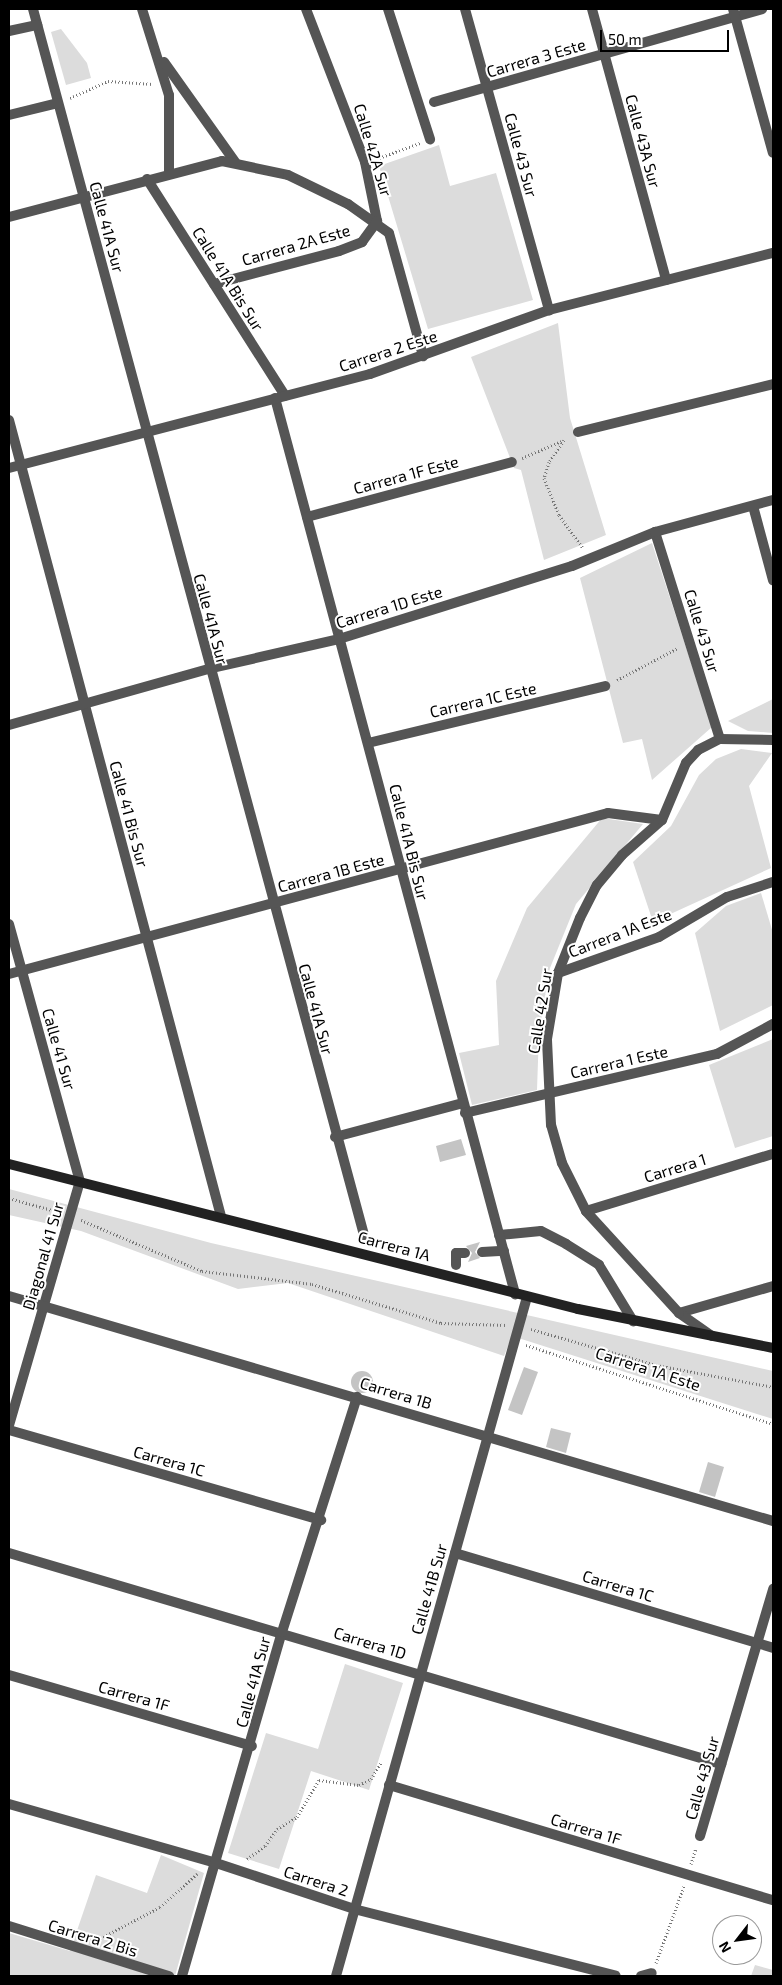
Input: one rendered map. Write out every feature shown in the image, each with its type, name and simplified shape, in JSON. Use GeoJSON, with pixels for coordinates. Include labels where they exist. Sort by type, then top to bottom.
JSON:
{"type":"FeatureCollection","features":[{"type":"Feature","properties":{"kind":"main road","name":"Carrera 1A"},"geometry":{"type":"LineString","coordinates":[[9,1164],[221,1216],[515,1294],[633,1321],[773,1348]]}},
{"type":"Feature","properties":{"kind":"street","name":"Calle 41A Sur"},"geometry":{"type":"LineString","coordinates":[[33,9],[208,669],[335,1137],[364,1235]]}},
{"type":"Feature","properties":{"kind":"street"},"geometry":{"type":"LineString","coordinates":[[142,9],[161,57],[167,85],[169,172]]}},
{"type":"Feature","properties":{"kind":"street","name":"Calle 42A Sur"},"geometry":{"type":"LineString","coordinates":[[306,9],[365,162],[377,221],[389,232],[397,250],[423,356]]}},
{"type":"Feature","properties":{"kind":"street"},"geometry":{"type":"LineString","coordinates":[[388,9],[430,140]]}},
{"type":"Feature","properties":{"kind":"street","name":"Calle 43 Sur"},"geometry":{"type":"LineString","coordinates":[[465,9],[548,310]]}},
{"type":"Feature","properties":{"kind":"street","name":"Calle 43A Sur"},"geometry":{"type":"LineString","coordinates":[[592,9],[666,280]]}},
{"type":"Feature","properties":{"kind":"street","name":"Carrera 3 Este"},"geometry":{"type":"LineString","coordinates":[[434,102],[604,54],[734,13],[762,9]]}},
{"type":"Feature","properties":{"kind":"street"},"geometry":{"type":"LineString","coordinates":[[734,13],[773,153]]}},
{"type":"Feature","properties":{"kind":"street"},"geometry":{"type":"LineString","coordinates":[[9,32],[37,25]]}},
{"type":"Feature","properties":{"kind":"street"},"geometry":{"type":"LineString","coordinates":[[161,57],[235,162]]}},
{"type":"Feature","properties":{"kind":"street"},"geometry":{"type":"LineString","coordinates":[[9,115],[58,103]]}},
{"type":"Feature","properties":{"kind":"street"},"geometry":{"type":"LineString","coordinates":[[9,217],[169,172],[235,162],[288,175],[377,221]]}},
{"type":"Feature","properties":{"kind":"street","name":"Calle 41A Bis Sur"},"geometry":{"type":"LineString","coordinates":[[147,179],[214,284],[280,397],[307,517],[515,1294]]}},
{"type":"Feature","properties":{"kind":"street","name":"Carrera 2A Este"},"geometry":{"type":"LineString","coordinates":[[214,284],[339,251],[362,242],[377,221]]}},
{"type":"Feature","properties":{"kind":"street","name":"Carrera 2 Este"},"geometry":{"type":"LineString","coordinates":[[9,468],[280,397],[423,356],[548,310],[773,253]]}},
{"type":"Feature","properties":{"kind":"street"},"geometry":{"type":"LineString","coordinates":[[578,432],[773,384]]}},
{"type":"Feature","properties":{"kind":"street","name":"Calle 41 Bis Sur"},"geometry":{"type":"LineString","coordinates":[[9,420],[221,1216]]}},
{"type":"Feature","properties":{"kind":"street","name":"Carrera 1F Este"},"geometry":{"type":"LineString","coordinates":[[307,517],[512,462]]}},
{"type":"Feature","properties":{"kind":"street","name":"Carrera 1D Este"},"geometry":{"type":"LineString","coordinates":[[9,725],[208,669],[339,639],[592,558],[655,532],[773,500]]}},
{"type":"Feature","properties":{"kind":"street"},"geometry":{"type":"LineString","coordinates":[[753,506],[773,580]]}},
{"type":"Feature","properties":{"kind":"street","name":"Calle 43 Sur"},"geometry":{"type":"LineString","coordinates":[[655,532],[720,739]]}},
{"type":"Feature","properties":{"kind":"street","name":"Carrera 1C Este"},"geometry":{"type":"LineString","coordinates":[[368,743],[605,686]]}},
{"type":"Feature","properties":{"kind":"street"},"geometry":{"type":"LineString","coordinates":[[662,820],[686,764],[698,750],[720,739],[773,740]]}},
{"type":"Feature","properties":{"kind":"street","name":"Carrera 1B Este"},"geometry":{"type":"LineString","coordinates":[[9,974],[608,813],[662,820]]}},
{"type":"Feature","properties":{"kind":"street","name":"Calle 42 Sur"},"geometry":{"type":"LineString","coordinates":[[662,820],[622,855],[597,885],[558,973],[547,1039],[546,1094],[562,1164],[586,1211],[679,1313],[713,1337]]}},
{"type":"Feature","properties":{"kind":"street","name":"Carrera 1A Este"},"geometry":{"type":"LineString","coordinates":[[558,973],[659,937],[727,897],[773,882]]}},
{"type":"Feature","properties":{"kind":"street","name":"Calle 41 Sur"},"geometry":{"type":"LineString","coordinates":[[9,924],[80,1181]]}},
{"type":"Feature","properties":{"kind":"street","name":"Carrera 1 Este"},"geometry":{"type":"LineString","coordinates":[[335,1137],[464,1108],[546,1094],[717,1054],[773,1024]]}},
{"type":"Feature","properties":{"kind":"street","name":"Carrera 1"},"geometry":{"type":"LineString","coordinates":[[586,1211],[773,1154]]}},
{"type":"Feature","properties":{"kind":"street","name":"Diagonal 41 Sur"},"geometry":{"type":"LineString","coordinates":[[9,1426],[80,1181]]}},
{"type":"Feature","properties":{"kind":"street"},"geometry":{"type":"LineString","coordinates":[[499,1235],[541,1231],[566,1244],[598,1265],[633,1321]]}},
{"type":"Feature","properties":{"kind":"street"},"geometry":{"type":"LineString","coordinates":[[482,1252],[504,1251]]}},
{"type":"Feature","properties":{"kind":"street"},"geometry":{"type":"LineString","coordinates":[[456,1265],[456,1253],[465,1253]]}},
{"type":"Feature","properties":{"kind":"street"},"geometry":{"type":"LineString","coordinates":[[679,1313],[773,1286]]}},
{"type":"Feature","properties":{"kind":"street","name":"Carrera 1B"},"geometry":{"type":"LineString","coordinates":[[9,1296],[773,1521]]}},
{"type":"Feature","properties":{"kind":"street","name":"Calle 41B Sur"},"geometry":{"type":"LineString","coordinates":[[336,1976],[527,1296]]}},
{"type":"Feature","properties":{"kind":"street","name":"Calle 41A Sur"},"geometry":{"type":"LineString","coordinates":[[182,1976],[213,1862],[252,1746],[282,1632],[321,1520],[357,1397]]}},
{"type":"Feature","properties":{"kind":"street","name":"Carrera 1C"},"geometry":{"type":"LineString","coordinates":[[9,1430],[321,1520]]}},
{"type":"Feature","properties":{"kind":"street","name":"Carrera 1D"},"geometry":{"type":"LineString","coordinates":[[9,1553],[282,1632],[721,1764]]}},
{"type":"Feature","properties":{"kind":"street","name":"Carrera 1C"},"geometry":{"type":"LineString","coordinates":[[455,1553],[773,1648]]}},
{"type":"Feature","properties":{"kind":"street","name":"Calle 43 Sur"},"geometry":{"type":"LineString","coordinates":[[700,1836],[773,1589]]}},
{"type":"Feature","properties":{"kind":"street","name":"Carrera 1F"},"geometry":{"type":"LineString","coordinates":[[9,1675],[252,1746]]}},
{"type":"Feature","properties":{"kind":"street","name":"Carrera 1F"},"geometry":{"type":"LineString","coordinates":[[389,1785],[773,1900]]}},
{"type":"Feature","properties":{"kind":"street","name":"Carrera 2"},"geometry":{"type":"LineString","coordinates":[[9,1804],[213,1862],[354,1909],[616,1976]]}},
{"type":"Feature","properties":{"kind":"street","name":"Carrera 2 Bis"},"geometry":{"type":"LineString","coordinates":[[9,1926],[81,1952],[169,1976]]}},
{"type":"Feature","properties":{"kind":"street"},"geometry":{"type":"LineString","coordinates":[[641,1976],[652,1973]]}},
{"type":"Feature","properties":{"kind":"path"},"geometry":{"type":"LineString","coordinates":[[58,103],[108,81],[167,85]]}},
{"type":"Feature","properties":{"kind":"path"},"geometry":{"type":"LineString","coordinates":[[365,162],[430,140]]}},
{"type":"Feature","properties":{"kind":"path"},"geometry":{"type":"LineString","coordinates":[[512,462],[578,432]]}},
{"type":"Feature","properties":{"kind":"path"},"geometry":{"type":"LineString","coordinates":[[564,440],[549,462],[544,478],[559,515],[592,558]]}},
{"type":"Feature","properties":{"kind":"path"},"geometry":{"type":"LineString","coordinates":[[605,686],[690,641]]}},
{"type":"Feature","properties":{"kind":"path"},"geometry":{"type":"LineString","coordinates":[[9,1198],[70,1215],[202,1271],[312,1284],[441,1323],[518,1326],[656,1366],[773,1387]]}},
{"type":"Feature","properties":{"kind":"path","name":"Carrera 1A Este"},"geometry":{"type":"LineString","coordinates":[[514,1342],[773,1424]]}},
{"type":"Feature","properties":{"kind":"path"},"geometry":{"type":"LineString","coordinates":[[229,1868],[265,1846],[277,1829],[297,1817],[319,1780],[365,1783],[385,1752]]}},
{"type":"Feature","properties":{"kind":"path","name":"Calle 43 Sur"},"geometry":{"type":"LineString","coordinates":[[652,1973],[688,1875],[700,1836]]}},
{"type":"Feature","properties":{"kind":"path"},"geometry":{"type":"LineString","coordinates":[[81,1952],[160,1907],[213,1862]]}},
{"type":"Feature","properties":{"kind":"shaded area"},"geometry":{"type":"Polygon","coordinates":[[[61,29],[87,63],[91,78],[66,85],[51,32],[61,29]]]}},
{"type":"Feature","properties":{"kind":"shaded area"},"geometry":{"type":"Polygon","coordinates":[[[439,145],[450,186],[496,173],[533,300],[428,329],[379,166],[439,145]]]}},
{"type":"Feature","properties":{"kind":"shaded area"},"geometry":{"type":"Polygon","coordinates":[[[558,323],[570,418],[606,535],[544,560],[521,470],[514,468],[471,357],[558,323]]]}},
{"type":"Feature","properties":{"kind":"shaded area"},"geometry":{"type":"Polygon","coordinates":[[[652,543],[712,727],[652,780],[642,739],[623,743],[580,578],[652,543]]]}},
{"type":"Feature","properties":{"kind":"shaded area"},"geometry":{"type":"Polygon","coordinates":[[[773,699],[773,733],[748,731],[728,721],[773,699]]]}},
{"type":"Feature","properties":{"kind":"shaded area"},"geometry":{"type":"Polygon","coordinates":[[[741,749],[772,753],[749,786],[771,868],[653,922],[633,862],[671,826],[699,775],[716,759],[741,749]]]}},
{"type":"Feature","properties":{"kind":"shaded area"},"geometry":{"type":"Polygon","coordinates":[[[602,818],[643,824],[576,904],[550,968],[539,1032],[537,1090],[472,1105],[459,1053],[499,1045],[496,981],[527,908],[602,818]]]}},
{"type":"Feature","properties":{"kind":"shaded area"},"geometry":{"type":"Polygon","coordinates":[[[761,893],[773,933],[773,1005],[720,1031],[695,933],[726,906],[761,893]]]}},
{"type":"Feature","properties":{"kind":"shaded area"},"geometry":{"type":"Polygon","coordinates":[[[773,1039],[773,1136],[735,1148],[709,1065],[773,1039]]]}},
{"type":"Feature","properties":{"kind":"shaded area"},"geometry":{"type":"Polygon","coordinates":[[[9,1189],[211,1243],[773,1371],[773,1419],[512,1336],[504,1356],[288,1283],[238,1289],[81,1231],[9,1215],[9,1189]]]}},
{"type":"Feature","properties":{"kind":"shaded area"},"geometry":{"type":"Polygon","coordinates":[[[345,1664],[403,1683],[369,1790],[311,1771],[279,1869],[228,1853],[266,1733],[318,1749],[345,1664]]]}},
{"type":"Feature","properties":{"kind":"shaded area"},"geometry":{"type":"Polygon","coordinates":[[[161,1855],[204,1873],[175,1976],[9,1976],[9,1933],[70,1951],[96,1875],[147,1893],[161,1855]]]}},
{"type":"Feature","properties":{"kind":"shaded area"},"geometry":{"type":"Polygon","coordinates":[[[755,1965],[773,1970],[773,1976],[751,1976],[755,1965]]]}},
{"type":"Feature","properties":{"kind":"building"},"geometry":{"type":"Polygon","coordinates":[[[461,1139],[466,1155],[440,1162],[436,1146],[461,1139]]]}},
{"type":"Feature","properties":{"kind":"building"},"geometry":{"type":"Polygon","coordinates":[[[480,1242],[475,1252],[480,1258],[468,1262],[472,1253],[466,1246],[480,1242]]]}},
{"type":"Feature","properties":{"kind":"building"},"geometry":{"type":"Polygon","coordinates":[[[524,1367],[538,1372],[522,1415],[508,1410],[524,1367]]]}},
{"type":"Feature","properties":{"kind":"building"},"geometry":{"type":"Polygon","coordinates":[[[362,1371],[370,1374],[373,1382],[370,1390],[362,1393],[354,1390],[351,1382],[354,1374],[362,1371]]]}},
{"type":"Feature","properties":{"kind":"building"},"geometry":{"type":"Polygon","coordinates":[[[551,1428],[571,1433],[566,1453],[546,1447],[551,1428]]]}},
{"type":"Feature","properties":{"kind":"building"},"geometry":{"type":"Polygon","coordinates":[[[708,1462],[724,1467],[715,1497],[699,1492],[708,1462]]]}}]}
